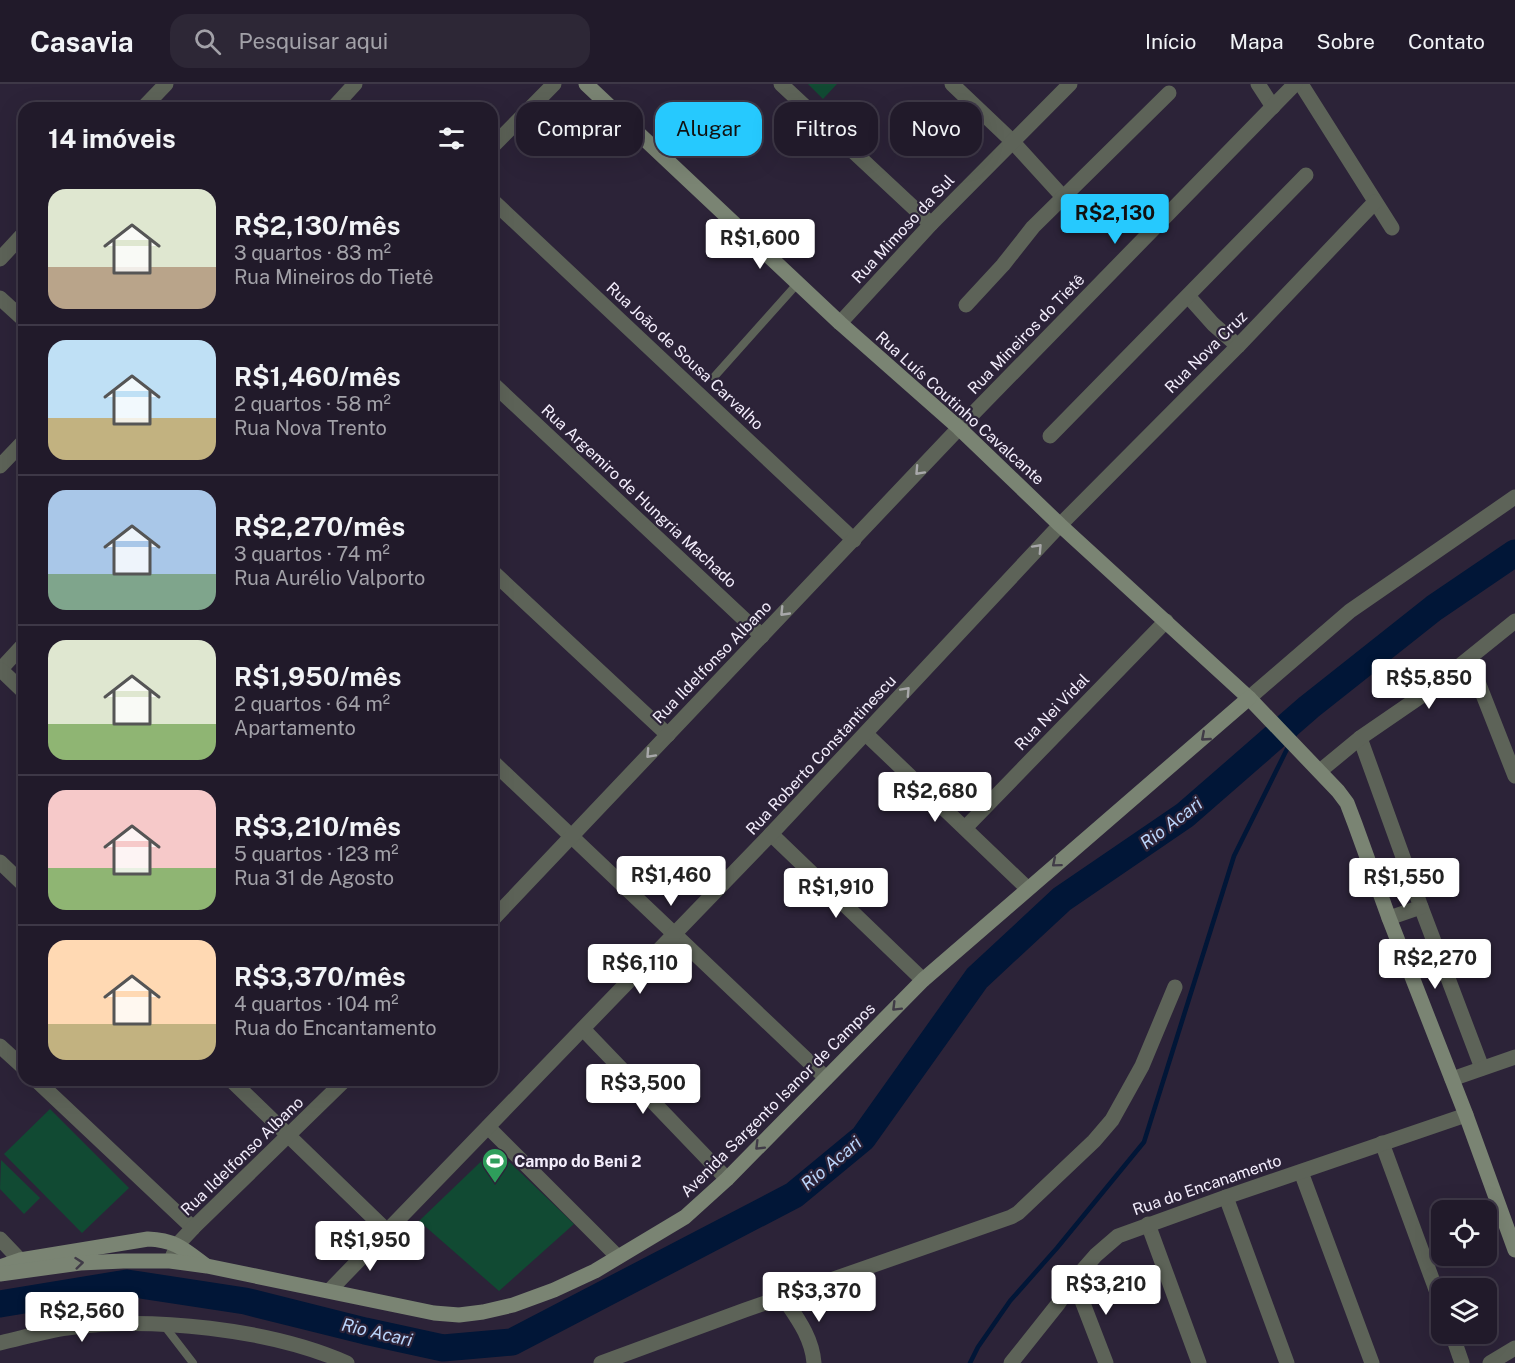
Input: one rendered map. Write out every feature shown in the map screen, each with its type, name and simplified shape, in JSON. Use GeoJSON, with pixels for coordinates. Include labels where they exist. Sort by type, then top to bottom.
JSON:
{"type":"FeatureCollection","features":[{"type":"Feature","properties":{"kind":"street"},"geometry":{"type":"LineString","coordinates":[[149,102],[166,84]]}},
{"type":"Feature","properties":{"kind":"street"},"geometry":{"type":"LineString","coordinates":[[338,102],[355,84]]}},
{"type":"Feature","properties":{"kind":"street"},"geometry":{"type":"LineString","coordinates":[[498,141],[554,84]]}},
{"type":"Feature","properties":{"kind":"street","name":"Rua Luís Coutinho Cavalcante"},"geometry":{"type":"LineString","coordinates":[[586,84],[840,323],[959,428],[1060,525],[1249,698],[1338,791],[1347,803],[1515,1250]]}},
{"type":"Feature","properties":{"kind":"street"},"geometry":{"type":"LineString","coordinates":[[781,84],[931,224]]}},
{"type":"Feature","properties":{"kind":"street"},"geometry":{"type":"LineString","coordinates":[[952,84],[1012,141],[1063,197]]}},
{"type":"Feature","properties":{"kind":"street","name":"Rua Mimoso da Sul"},"geometry":{"type":"LineString","coordinates":[[840,323],[931,224],[1070,84]]}},
{"type":"Feature","properties":{"kind":"street"},"geometry":{"type":"LineString","coordinates":[[1258,84],[1272,106]]}},
{"type":"Feature","properties":{"kind":"street","name":"Rua Mineiros do Tietê"},"geometry":{"type":"LineString","coordinates":[[959,428],[1294,84]]}},
{"type":"Feature","properties":{"kind":"street"},"geometry":{"type":"LineString","coordinates":[[1301,84],[1392,228]]}},
{"type":"Feature","properties":{"kind":"street"},"geometry":{"type":"LineString","coordinates":[[966,305],[1004,265],[1033,228],[1169,93]]}},
{"type":"Feature","properties":{"kind":"street"},"geometry":{"type":"LineString","coordinates":[[1050,436],[1306,175]]}},
{"type":"Feature","properties":{"kind":"street","name":"Rua Nova Cruz"},"geometry":{"type":"LineString","coordinates":[[1060,525],[1238,346],[1375,202]]}},
{"type":"Feature","properties":{"kind":"street","name":"Rua João de Sousa Carvalho"},"geometry":{"type":"LineString","coordinates":[[498,206],[854,540]]}},
{"type":"Feature","properties":{"kind":"street"},"geometry":{"type":"LineString","coordinates":[[0,259],[18,240]]}},
{"type":"Feature","properties":{"kind":"street"},"geometry":{"type":"LineString","coordinates":[[1188,296],[1213,324],[1238,346]]}},
{"type":"Feature","properties":{"kind":"street"},"geometry":{"type":"LineString","coordinates":[[0,298],[18,314]]}},
{"type":"Feature","properties":{"kind":"street","name":"Rua Argemiro de Hungria Machado"},"geometry":{"type":"LineString","coordinates":[[498,389],[762,636]]}},
{"type":"Feature","properties":{"kind":"street","name":"Rua Ildelfonso Albano"},"geometry":{"type":"LineString","coordinates":[[498,914],[959,428]]}},
{"type":"Feature","properties":{"kind":"street"},"geometry":{"type":"LineString","coordinates":[[0,466],[18,447]]}},
{"type":"Feature","properties":{"kind":"street"},"geometry":{"type":"LineString","coordinates":[[1249,698],[1350,611],[1515,497]]}},
{"type":"Feature","properties":{"kind":"street","name":"Rua Roberto Constantinescu"},"geometry":{"type":"LineString","coordinates":[[330,1290],[676,934],[1060,525]]}},
{"type":"Feature","properties":{"kind":"street"},"geometry":{"type":"LineString","coordinates":[[498,577],[668,735]]}},
{"type":"Feature","properties":{"kind":"street","name":"Rua Nei Vidal"},"geometry":{"type":"LineString","coordinates":[[965,828],[1166,621]]}},
{"type":"Feature","properties":{"kind":"street"},"geometry":{"type":"LineString","coordinates":[[1314,766],[1427,692],[1515,621]]}},
{"type":"Feature","properties":{"kind":"street"},"geometry":{"type":"LineString","coordinates":[[18,650],[0,670],[18,686]]}},
{"type":"Feature","properties":{"kind":"street"},"geometry":{"type":"LineString","coordinates":[[1469,659],[1515,776]]}},
{"type":"Feature","properties":{"kind":"street","name":"Avenida Sargento Isanor de Campos"},"geometry":{"type":"LineString","coordinates":[[0,1274],[80,1263],[170,1261],[330,1290],[434,1313],[459,1315],[483,1312],[523,1302],[595,1271],[685,1217],[727,1179],[923,980],[1249,698]]}},
{"type":"Feature","properties":{"kind":"street"},"geometry":{"type":"LineString","coordinates":[[866,734],[1028,888]]}},
{"type":"Feature","properties":{"kind":"street"},"geometry":{"type":"LineString","coordinates":[[1360,738],[1482,1068]]}},
{"type":"Feature","properties":{"kind":"street"},"geometry":{"type":"LineString","coordinates":[[498,767],[826,1078]]}},
{"type":"Feature","properties":{"kind":"street"},"geometry":{"type":"LineString","coordinates":[[771,834],[923,980]]}},
{"type":"Feature","properties":{"kind":"street"},"geometry":{"type":"LineString","coordinates":[[0,862],[18,879]]}},
{"type":"Feature","properties":{"kind":"street"},"geometry":{"type":"LineString","coordinates":[[1389,918],[1421,907]]}},
{"type":"Feature","properties":{"kind":"street"},"geometry":{"type":"LineString","coordinates":[[601,1363],[1018,1213],[1094,1142],[1112,1120],[1142,1066],[1175,987]]}},
{"type":"Feature","properties":{"kind":"street"},"geometry":{"type":"LineString","coordinates":[[584,1029],[727,1179]]}},
{"type":"Feature","properties":{"kind":"street"},"geometry":{"type":"LineString","coordinates":[[0,1046],[18,1062]]}},
{"type":"Feature","properties":{"kind":"street"},"geometry":{"type":"LineString","coordinates":[[1452,1079],[1515,1057]]}},
{"type":"Feature","properties":{"kind":"street"},"geometry":{"type":"LineString","coordinates":[[42,1086],[193,1228]]}},
{"type":"Feature","properties":{"kind":"street"},"geometry":{"type":"LineString","coordinates":[[237,1086],[387,1231]]}},
{"type":"Feature","properties":{"kind":"street","name":"Rua Ildelfonso Albano"},"geometry":{"type":"LineString","coordinates":[[170,1261],[178,1244],[193,1228],[339,1086]]}},
{"type":"Feature","properties":{"kind":"street","name":"Rua do Encanamento"},"geometry":{"type":"LineString","coordinates":[[1018,1359],[1074,1280],[1096,1255],[1118,1236],[1466,1115]]}},
{"type":"Feature","properties":{"kind":"street"},"geometry":{"type":"LineString","coordinates":[[488,1127],[618,1257]]}},
{"type":"Feature","properties":{"kind":"street"},"geometry":{"type":"LineString","coordinates":[[1382,1143],[1432,1278]]}},
{"type":"Feature","properties":{"kind":"street"},"geometry":{"type":"LineString","coordinates":[[1301,1172],[1372,1363]]}},
{"type":"Feature","properties":{"kind":"street"},"geometry":{"type":"LineString","coordinates":[[1226,1197],[1287,1363]]}},
{"type":"Feature","properties":{"kind":"street"},"geometry":{"type":"LineString","coordinates":[[1148,1224],[1200,1363]]}},
{"type":"Feature","properties":{"kind":"street"},"geometry":{"type":"LineString","coordinates":[[0,1239],[20,1260]]}},
{"type":"Feature","properties":{"kind":"street","name":"Avenida Sargento Isanor de Campos"},"geometry":{"type":"LineString","coordinates":[[0,1267],[20,1260],[148,1239],[165,1240],[178,1244],[207,1266]]}},
{"type":"Feature","properties":{"kind":"street"},"geometry":{"type":"LineString","coordinates":[[1074,1280],[1106,1363]]}},
{"type":"Feature","properties":{"kind":"street"},"geometry":{"type":"LineString","coordinates":[[783,1297],[812,1346],[814,1363]]}},
{"type":"Feature","properties":{"kind":"street"},"geometry":{"type":"LineString","coordinates":[[0,1343],[67,1328],[162,1323],[245,1334],[292,1344],[327,1354],[347,1363]]}},
{"type":"Feature","properties":{"kind":"street"},"geometry":{"type":"LineString","coordinates":[[1455,1344],[1462,1363]]}},
{"type":"Feature","properties":{"kind":"street"},"geometry":{"type":"LineString","coordinates":[[1490,1363],[1515,1348]]}},
{"type":"Feature","properties":{"kind":"lane"},"geometry":{"type":"LineString","coordinates":[[714,377],[798,283]]}},
{"type":"Feature","properties":{"kind":"lane"},"geometry":{"type":"LineString","coordinates":[[162,1323],[193,1363]]}},
{"type":"Feature","properties":{"kind":"green space"},"geometry":{"type":"Polygon","coordinates":[[[808,84],[837,84],[823,99],[808,84]]]}},
{"type":"Feature","properties":{"kind":"green space"},"geometry":{"type":"Polygon","coordinates":[[[50,1109],[129,1188],[82,1233],[4,1154],[50,1109]]]}},
{"type":"Feature","properties":{"kind":"green space","name":"Campo do Beni 2"},"geometry":{"type":"Polygon","coordinates":[[[495,1148],[574,1224],[499,1291],[419,1221],[495,1148]]]}},
{"type":"Feature","properties":{"kind":"green space"},"geometry":{"type":"Polygon","coordinates":[[[1,1160],[40,1198],[24,1214],[0,1189],[1,1160]]]}},
{"type":"Feature","properties":{"kind":"waterway","name":"Rio Acari"},"geometry":{"type":"LineString","coordinates":[[0,1304],[127,1283],[245,1301],[443,1348],[512,1342],[794,1195],[863,1138],[977,978],[1062,899],[1185,815],[1309,707],[1434,608],[1515,553]]}},
{"type":"Feature","properties":{"kind":"waterway"},"geometry":{"type":"LineString","coordinates":[[1293,738],[1309,707]]}},
{"type":"Feature","properties":{"kind":"waterway"},"geometry":{"type":"LineString","coordinates":[[970,1363],[978,1347],[1010,1301],[1144,1142],[1234,856],[1289,745]]}},
{"type":"Feature","properties":{"kind":"place","name":"Campo do Beni 2"},"geometry":{"type":"Point","coordinates":[495,1184]}}]}
